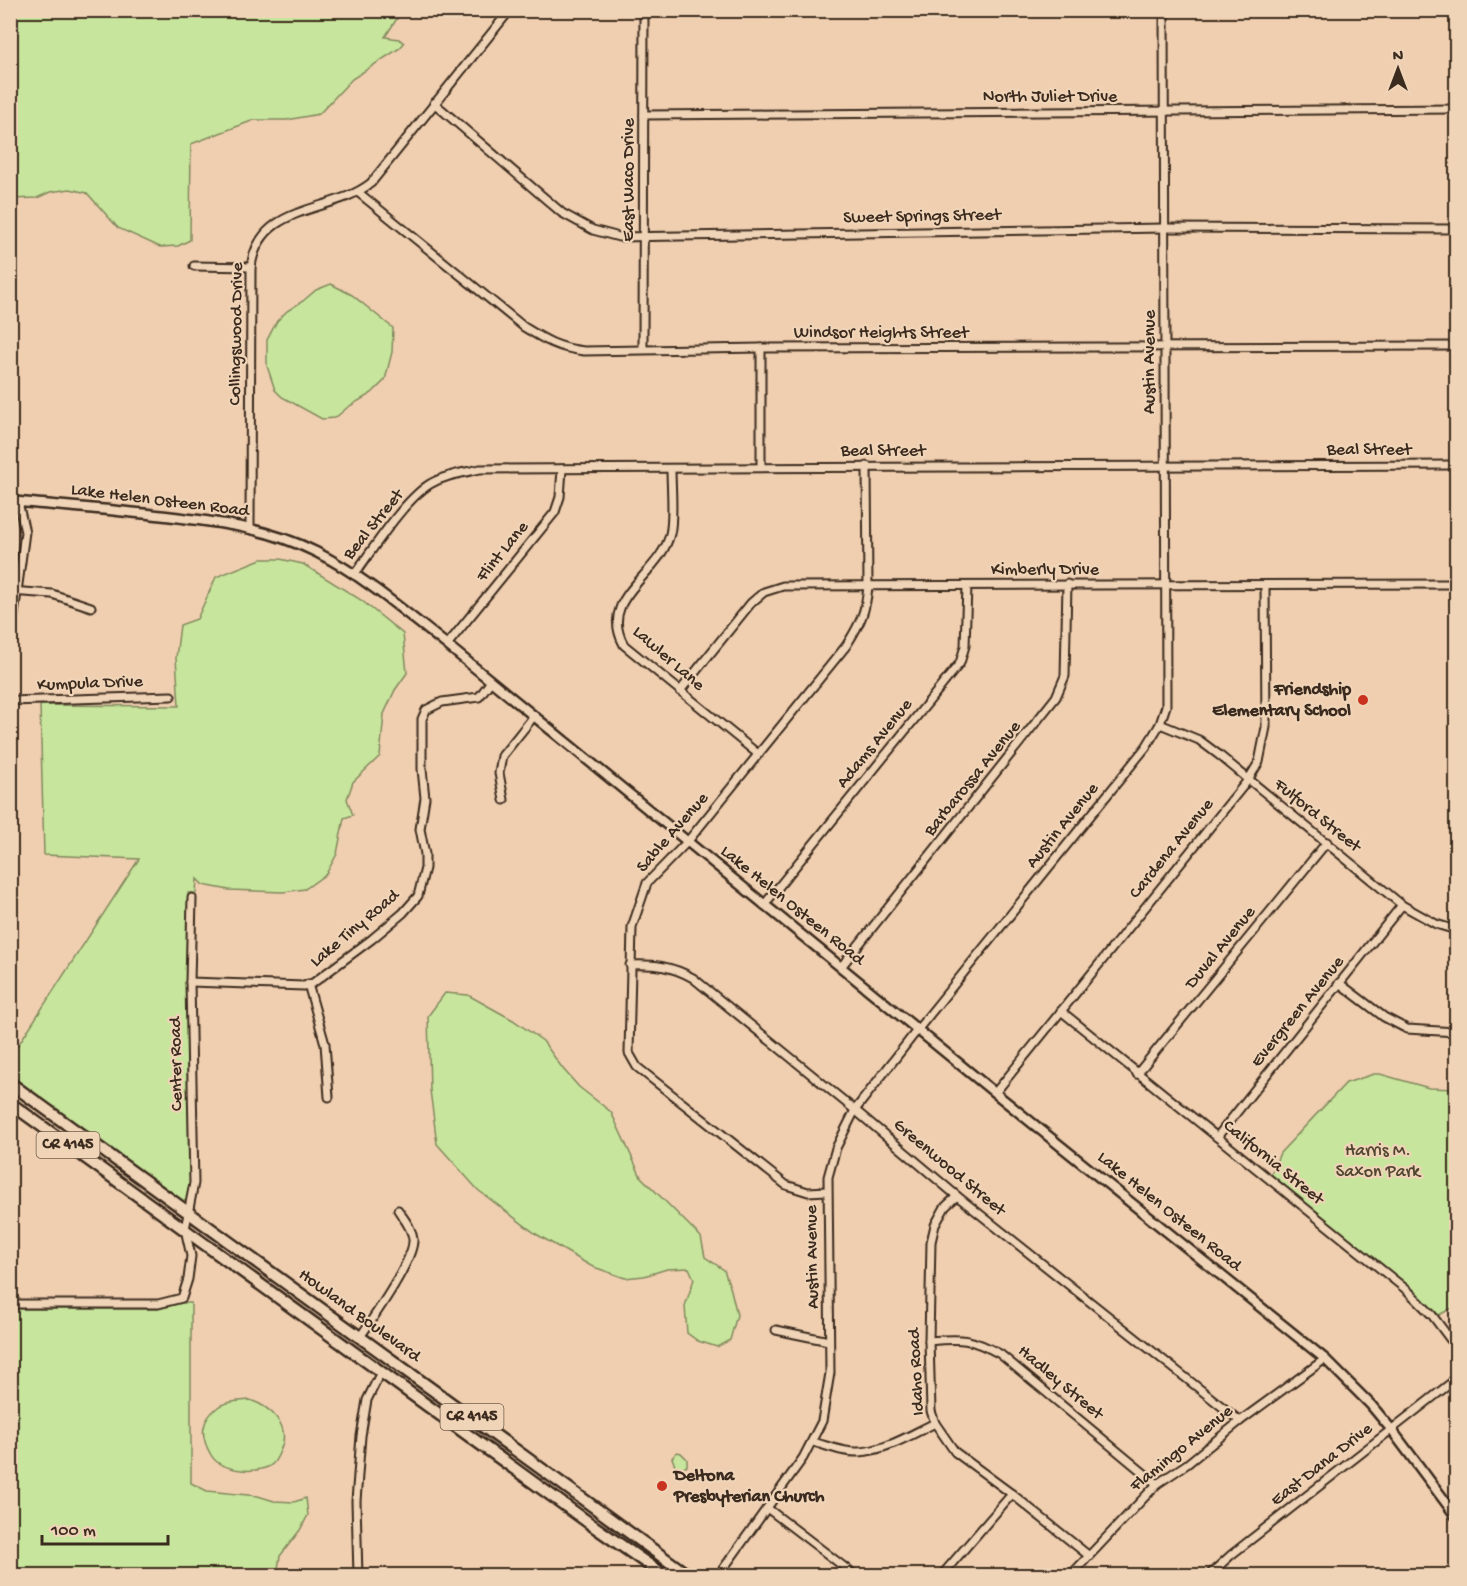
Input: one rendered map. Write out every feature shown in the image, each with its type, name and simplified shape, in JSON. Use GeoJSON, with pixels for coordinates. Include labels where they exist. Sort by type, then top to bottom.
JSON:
{"type":"FeatureCollection","features":[{"type":"Feature","properties":{"kind":"main road","name":"Howland Boulevard"},"geometry":{"type":"LineString","coordinates":[[10,1083],[689,1575]]}},
{"type":"Feature","properties":{"kind":"main road","name":"Howland Boulevard"},"geometry":{"type":"LineString","coordinates":[[10,1103],[592,1526],[665,1575]]}},
{"type":"Feature","properties":{"kind":"street","name":"Collingswood Drive"},"geometry":{"type":"LineString","coordinates":[[250,528],[251,267],[258,243],[266,231],[281,219],[359,193],[371,183],[510,10]]}},
{"type":"Feature","properties":{"kind":"street","name":"East Waco Drive"},"geometry":{"type":"LineString","coordinates":[[643,349],[644,10]]}},
{"type":"Feature","properties":{"kind":"street","name":"Austin Avenue"},"geometry":{"type":"LineString","coordinates":[[718,1575],[813,1442],[822,1421],[830,1373],[828,1177],[836,1148],[855,1110],[1146,747],[1160,724],[1166,706],[1164,10]]}},
{"type":"Feature","properties":{"kind":"street","name":"Sweet Springs Street"},"geometry":{"type":"LineString","coordinates":[[434,103],[562,213],[593,230],[619,237],[1165,228],[1456,229]]}},
{"type":"Feature","properties":{"kind":"street","name":"North Juliet Drive"},"geometry":{"type":"LineString","coordinates":[[644,115],[1456,109]]}},
{"type":"Feature","properties":{"kind":"street","name":"Windsor Heights Street"},"geometry":{"type":"LineString","coordinates":[[359,193],[524,327],[549,343],[566,349],[584,351],[761,348],[1456,346]]}},
{"type":"Feature","properties":{"kind":"street"},"geometry":{"type":"LineString","coordinates":[[194,266],[251,267]]}},
{"type":"Feature","properties":{"kind":"street"},"geometry":{"type":"LineString","coordinates":[[761,348],[761,467]]}},
{"type":"Feature","properties":{"kind":"street","name":"Beal Street"},"geometry":{"type":"LineString","coordinates":[[354,575],[411,500],[430,484],[451,475],[480,469],[1456,465]]}},
{"type":"Feature","properties":{"kind":"street","name":"Sable Avenue"},"geometry":{"type":"LineString","coordinates":[[828,1191],[808,1192],[786,1185],[637,1067],[629,1053],[630,964],[632,927],[647,883],[688,841],[846,646],[859,625],[866,606],[868,586],[867,466]]}},
{"type":"Feature","properties":{"kind":"street","name":"Flint Lane"},"geometry":{"type":"LineString","coordinates":[[447,645],[555,512],[560,497],[562,469]]}},
{"type":"Feature","properties":{"kind":"street","name":"Lawler Lane"},"geometry":{"type":"LineString","coordinates":[[671,469],[671,533],[662,554],[624,599],[616,614],[618,635],[624,645],[758,754]]}},
{"type":"Feature","properties":{"kind":"street"},"geometry":{"type":"LineString","coordinates":[[10,624],[13,622],[14,591],[25,532],[14,502]]}},
{"type":"Feature","properties":{"kind":"street","name":"Lake Helen Osteen Road"},"geometry":{"type":"LineString","coordinates":[[14,502],[146,514],[250,528],[284,538],[317,552],[354,575],[447,645],[841,968],[1326,1359],[1392,1430],[1456,1516]]}},
{"type":"Feature","properties":{"kind":"street","name":"Barbarossa Avenue"},"geometry":{"type":"LineString","coordinates":[[841,968],[1056,697],[1065,676],[1067,584]]}},
{"type":"Feature","properties":{"kind":"street","name":"Cardena Avenue"},"geometry":{"type":"LineString","coordinates":[[995,1093],[1248,780],[1259,762],[1266,727],[1265,585]]}},
{"type":"Feature","properties":{"kind":"street","name":"Kimberly Drive"},"geometry":{"type":"LineString","coordinates":[[680,691],[752,603],[764,592],[783,586],[1456,585]]}},
{"type":"Feature","properties":{"kind":"street","name":"Adams Avenue"},"geometry":{"type":"LineString","coordinates":[[764,904],[960,663],[965,646],[968,586]]}},
{"type":"Feature","properties":{"kind":"street"},"geometry":{"type":"LineString","coordinates":[[14,591],[52,594],[92,607]]}},
{"type":"Feature","properties":{"kind":"street","name":"Lake Tiny Road"},"geometry":{"type":"LineString","coordinates":[[190,982],[308,984],[326,974],[403,913],[418,896],[425,868],[420,829],[425,798],[422,719],[426,710],[442,702],[479,697],[490,681]]}},
{"type":"Feature","properties":{"kind":"street","name":"Kumpula Drive"},"geometry":{"type":"LineString","coordinates":[[10,701],[171,696]]}},
{"type":"Feature","properties":{"kind":"street"},"geometry":{"type":"LineString","coordinates":[[504,800],[499,773],[502,756],[534,716]]}},
{"type":"Feature","properties":{"kind":"street","name":"Fulford Street"},"geometry":{"type":"LineString","coordinates":[[1160,724],[1200,740],[1402,905],[1436,924],[1456,930]]}},
{"type":"Feature","properties":{"kind":"street","name":"Duval Avenue"},"geometry":{"type":"LineString","coordinates":[[1137,1074],[1327,842]]}},
{"type":"Feature","properties":{"kind":"street","name":"Center Road"},"geometry":{"type":"LineString","coordinates":[[185,1229],[194,1183],[190,982],[192,898]]}},
{"type":"Feature","properties":{"kind":"street","name":"Evergreen Avenue"},"geometry":{"type":"LineString","coordinates":[[1217,1137],[1402,905]]}},
{"type":"Feature","properties":{"kind":"street","name":"Greenwood Street"},"geometry":{"type":"LineString","coordinates":[[630,964],[656,964],[681,971],[693,978],[957,1196],[1240,1421]]}},
{"type":"Feature","properties":{"kind":"street"},"geometry":{"type":"LineString","coordinates":[[1340,983],[1384,1017],[1407,1029],[1456,1032]]}},
{"type":"Feature","properties":{"kind":"street"},"geometry":{"type":"LineString","coordinates":[[308,984],[325,1044],[329,1097]]}},
{"type":"Feature","properties":{"kind":"street","name":"California Street"},"geometry":{"type":"LineString","coordinates":[[1061,1011],[1408,1291],[1432,1316],[1456,1347]]}},
{"type":"Feature","properties":{"kind":"street","name":"Idaho Road"},"geometry":{"type":"LineString","coordinates":[[957,1196],[945,1207],[935,1225],[932,1242],[929,1341],[932,1411],[935,1423],[955,1452],[1088,1555]]}},
{"type":"Feature","properties":{"kind":"street"},"geometry":{"type":"LineString","coordinates":[[360,1337],[414,1247],[413,1236],[398,1210]]}},
{"type":"Feature","properties":{"kind":"street"},"geometry":{"type":"LineString","coordinates":[[10,1304],[158,1304],[182,1298],[188,1279],[191,1256],[185,1229]]}},
{"type":"Feature","properties":{"kind":"street"},"geometry":{"type":"LineString","coordinates":[[776,1330],[830,1341]]}},
{"type":"Feature","properties":{"kind":"street","name":"Hadley Street"},"geometry":{"type":"LineString","coordinates":[[929,1341],[958,1338],[983,1345],[1000,1354],[1157,1484]]}},
{"type":"Feature","properties":{"kind":"street","name":"Flamingo Avenue"},"geometry":{"type":"LineString","coordinates":[[1070,1575],[1157,1484],[1326,1359]]}},
{"type":"Feature","properties":{"kind":"street"},"geometry":{"type":"LineString","coordinates":[[358,1575],[356,1501],[361,1436],[367,1400],[381,1372]]}},
{"type":"Feature","properties":{"kind":"street","name":"East Dana Drive"},"geometry":{"type":"LineString","coordinates":[[1208,1575],[1456,1379]]}},
{"type":"Feature","properties":{"kind":"street"},"geometry":{"type":"LineString","coordinates":[[813,1442],[836,1449],[858,1452],[876,1450],[935,1423]]}},
{"type":"Feature","properties":{"kind":"street"},"geometry":{"type":"LineString","coordinates":[[941,1575],[1012,1494]]}},
{"type":"Feature","properties":{"kind":"street"},"geometry":{"type":"LineString","coordinates":[[767,1508],[856,1575]]}},
{"type":"Feature","properties":{"kind":"green space"},"geometry":{"type":"Polygon","coordinates":[[[10,11],[402,11],[385,37],[399,39],[404,43],[400,48],[352,79],[319,114],[287,120],[254,120],[191,144],[190,240],[178,246],[160,247],[118,228],[87,193],[70,189],[50,192],[37,198],[11,199],[10,11]]]}},
{"type":"Feature","properties":{"kind":"green space"},"geometry":{"type":"Polygon","coordinates":[[[331,284],[352,295],[393,328],[392,352],[385,380],[372,393],[348,407],[335,418],[322,419],[282,397],[275,390],[267,366],[267,340],[277,321],[287,311],[316,290],[331,284]]]}},
{"type":"Feature","properties":{"kind":"green space"},"geometry":{"type":"Polygon","coordinates":[[[261,559],[280,559],[303,564],[361,600],[403,634],[407,673],[395,690],[384,714],[380,756],[353,782],[347,799],[353,815],[344,818],[337,854],[326,874],[305,889],[283,892],[229,890],[203,885],[197,879],[196,893],[188,893],[186,987],[190,1183],[186,1204],[11,1077],[11,1056],[139,859],[44,855],[40,705],[179,706],[176,658],[180,625],[197,619],[216,577],[261,559]]]}},
{"type":"Feature","properties":{"kind":"green space"},"geometry":{"type":"Polygon","coordinates":[[[445,993],[468,995],[513,1020],[543,1041],[579,1087],[611,1112],[641,1177],[701,1237],[705,1257],[724,1270],[737,1315],[730,1340],[717,1347],[698,1341],[687,1333],[685,1306],[694,1279],[689,1268],[667,1269],[644,1276],[625,1278],[591,1266],[536,1234],[478,1190],[437,1144],[430,1090],[428,1016],[445,993]]]}},
{"type":"Feature","properties":{"kind":"green space","name":"Harris M. Saxon Park"},"geometry":{"type":"Polygon","coordinates":[[[1374,1074],[1429,1088],[1456,1089],[1456,1306],[1439,1315],[1271,1174],[1280,1153],[1346,1083],[1374,1074]]]}},
{"type":"Feature","properties":{"kind":"green space"},"geometry":{"type":"Polygon","coordinates":[[[191,1303],[191,1483],[207,1491],[258,1496],[274,1501],[294,1502],[306,1498],[308,1515],[300,1530],[280,1556],[277,1575],[11,1575],[11,1309],[158,1309],[191,1303]]]}},
{"type":"Feature","properties":{"kind":"green space"},"geometry":{"type":"Polygon","coordinates":[[[250,1400],[265,1407],[277,1419],[283,1433],[283,1442],[277,1457],[270,1466],[255,1470],[229,1468],[211,1455],[205,1441],[205,1423],[212,1412],[221,1405],[250,1400]]]}},
{"type":"Feature","properties":{"kind":"green space"},"geometry":{"type":"Polygon","coordinates":[[[677,1452],[687,1459],[687,1466],[680,1470],[676,1468],[672,1458],[677,1452]]]}},
{"type":"Feature","properties":{"kind":"place","name":"Friendship Elementary School"},"geometry":{"type":"Point","coordinates":[1363,700]}},
{"type":"Feature","properties":{"kind":"place","name":"Deltona Presbyterian Church"},"geometry":{"type":"Point","coordinates":[662,1486]}}]}
